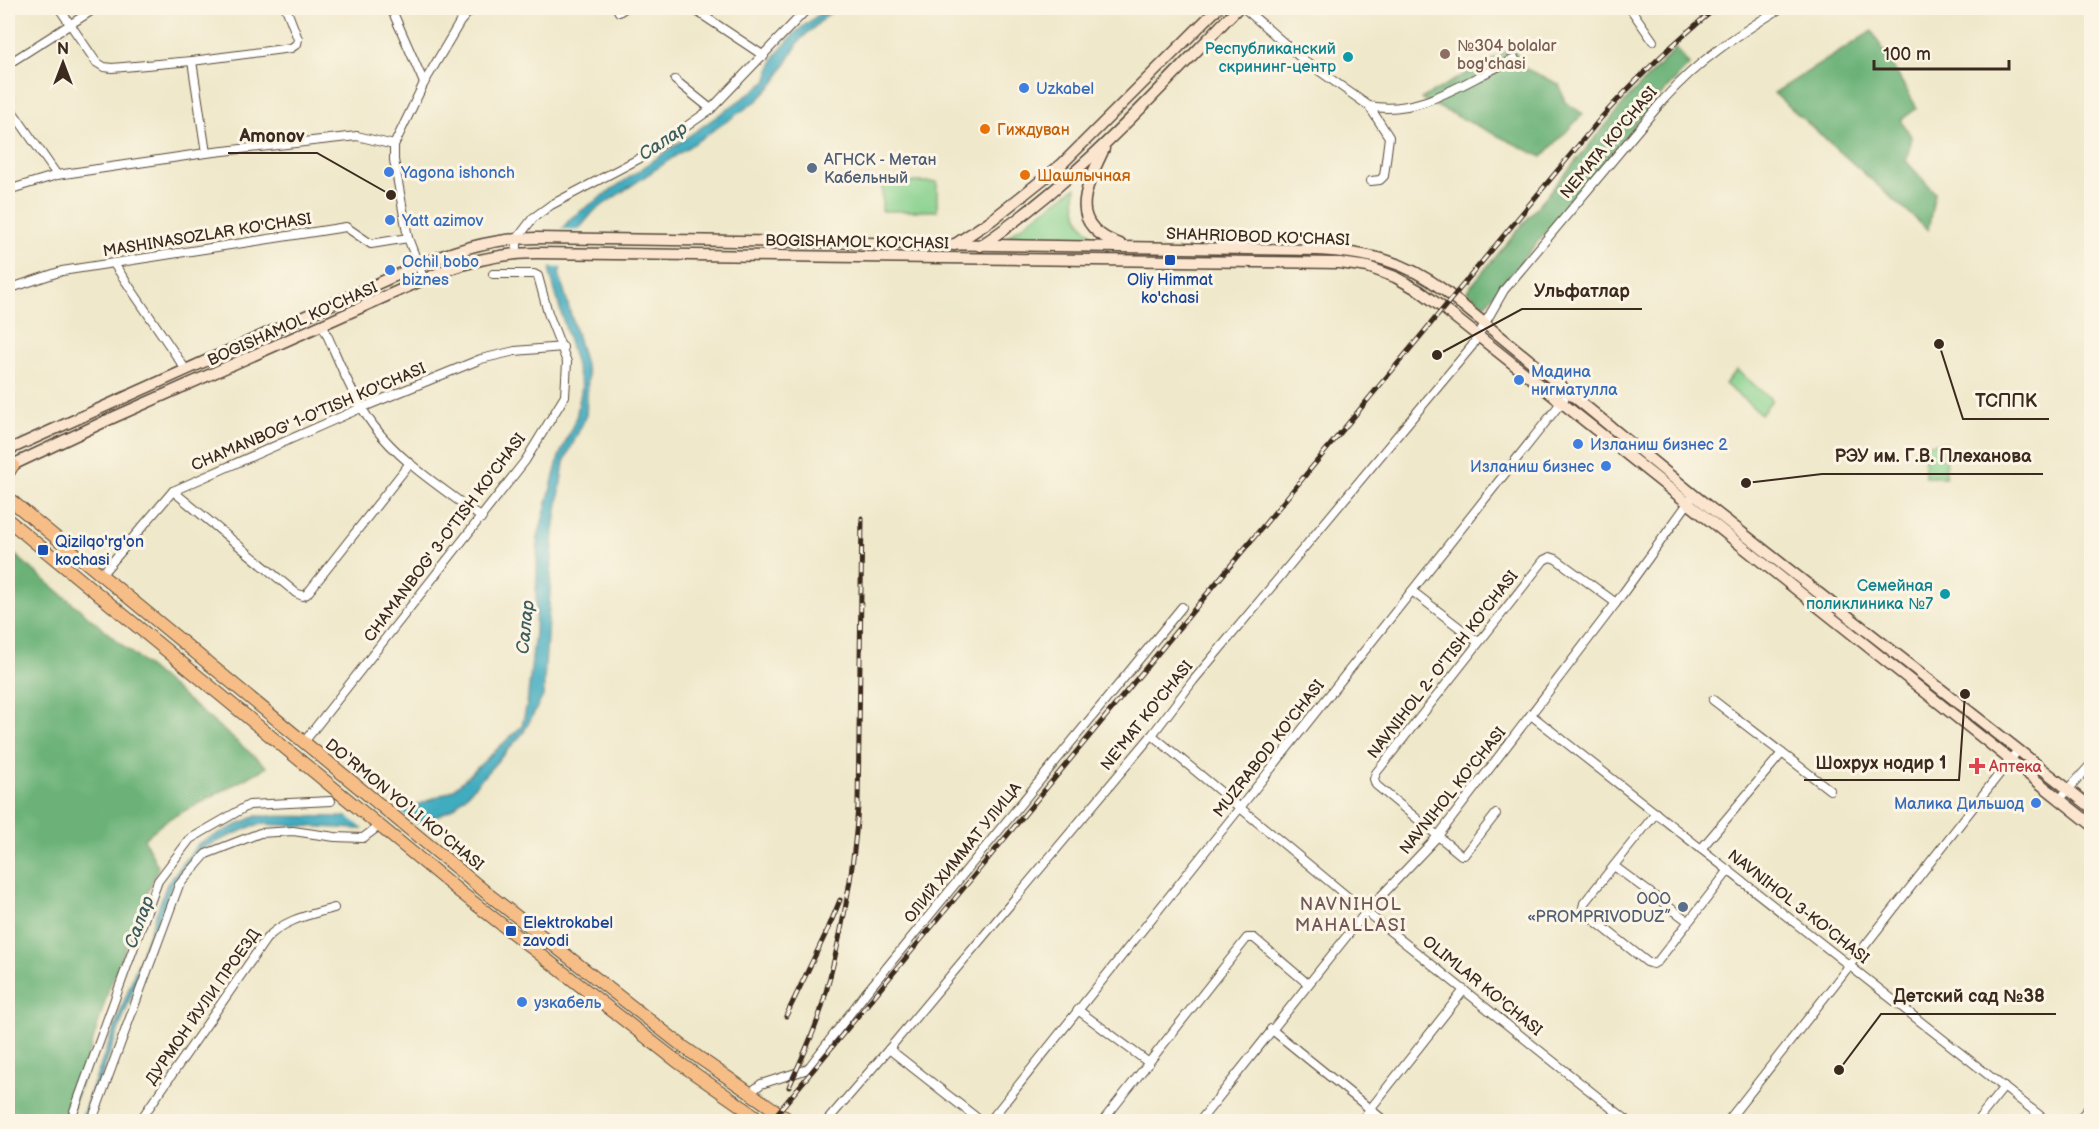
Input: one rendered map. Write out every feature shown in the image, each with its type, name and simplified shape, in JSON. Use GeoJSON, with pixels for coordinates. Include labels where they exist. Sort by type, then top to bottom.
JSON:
{"type":"FeatureCollection","features":[{"type":"Feature","properties":{"kind":"main road"},"geometry":{"type":"LineString","coordinates":[[954,245],[993,219],[1045,179],[1079,148],[1218,8]]}},
{"type":"Feature","properties":{"kind":"main road"},"geometry":{"type":"LineString","coordinates":[[962,257],[982,245],[1059,187],[1107,143],[1238,8]]}},
{"type":"Feature","properties":{"kind":"main road"},"geometry":{"type":"LineString","coordinates":[[1159,68],[1170,78]]}},
{"type":"Feature","properties":{"kind":"main road"},"geometry":{"type":"LineString","coordinates":[[1107,143],[1086,186],[1085,211],[1091,225],[1101,236],[1134,247]]}},
{"type":"Feature","properties":{"kind":"main road","name":"BOGISHAMOL KO'CHASI"},"geometry":{"type":"LineString","coordinates":[[8,450],[419,265],[472,246],[536,238],[954,245],[962,257]]}},
{"type":"Feature","properties":{"kind":"main road"},"geometry":{"type":"LineString","coordinates":[[850,243],[850,256]]}},
{"type":"Feature","properties":{"kind":"main road","name":"SHAHRIOBOD KO'CHASI"},"geometry":{"type":"LineString","coordinates":[[954,245],[1318,250],[1370,256],[1396,263],[1421,274],[1569,393],[1691,500],[2091,825]]}},
{"type":"Feature","properties":{"kind":"main road"},"geometry":{"type":"LineString","coordinates":[[1024,246],[1024,258]]}},
{"type":"Feature","properties":{"kind":"main road","name":"BOGISHAMOL KO'CHASI"},"geometry":{"type":"LineString","coordinates":[[9,468],[110,419],[424,280],[473,261],[536,252],[962,257]]}},
{"type":"Feature","properties":{"kind":"main road","name":"SHAHRIOBOD KO'CHASI"},"geometry":{"type":"LineString","coordinates":[[962,257],[1303,261],[1358,265],[1384,272],[1412,286],[1479,336],[1561,402],[2091,808]]}},
{"type":"Feature","properties":{"kind":"main road","name":"DO‘RMON YO‘LI KO‘CHASI"},"geometry":{"type":"LineString","coordinates":[[9,497],[470,879],[685,1048],[792,1122]]}},
{"type":"Feature","properties":{"kind":"main road","name":"DO‘RMON YO‘LI KO‘CHASI"},"geometry":{"type":"LineString","coordinates":[[8,520],[460,892],[678,1062],[764,1122]]}},
{"type":"Feature","properties":{"kind":"main road"},"geometry":{"type":"LineString","coordinates":[[460,892],[470,879]]}},
{"type":"Feature","properties":{"kind":"street"},"geometry":{"type":"LineString","coordinates":[[59,8],[96,62],[104,67],[126,68],[291,48],[297,44],[298,39],[286,8]]}},
{"type":"Feature","properties":{"kind":"street"},"geometry":{"type":"LineString","coordinates":[[8,64],[96,8]]}},
{"type":"Feature","properties":{"kind":"street"},"geometry":{"type":"LineString","coordinates":[[391,8],[424,83]]}},
{"type":"Feature","properties":{"kind":"street"},"geometry":{"type":"LineString","coordinates":[[424,280],[408,238],[394,160],[394,145],[424,83],[460,22],[472,8]]}},
{"type":"Feature","properties":{"kind":"street"},"geometry":{"type":"LineString","coordinates":[[617,8],[620,12],[626,8]]}},
{"type":"Feature","properties":{"kind":"street"},"geometry":{"type":"LineString","coordinates":[[692,8],[764,56]]}},
{"type":"Feature","properties":{"kind":"street"},"geometry":{"type":"LineString","coordinates":[[517,253],[517,239],[533,218],[551,205],[646,155],[711,109],[808,8]]}},
{"type":"Feature","properties":{"kind":"street"},"geometry":{"type":"LineString","coordinates":[[1244,8],[1301,58],[1369,106],[1383,110],[1411,107],[1515,59]]}},
{"type":"Feature","properties":{"kind":"street"},"geometry":{"type":"LineString","coordinates":[[1630,8],[1653,41]]}},
{"type":"Feature","properties":{"kind":"street","name":"NEMATA KO'CHASI"},"geometry":{"type":"LineString","coordinates":[[1485,324],[1504,290],[1673,88],[1713,52],[1781,8]]}},
{"type":"Feature","properties":{"kind":"street"},"geometry":{"type":"LineString","coordinates":[[192,61],[206,153]]}},
{"type":"Feature","properties":{"kind":"street"},"geometry":{"type":"LineString","coordinates":[[675,81],[711,109]]}},
{"type":"Feature","properties":{"kind":"street"},"geometry":{"type":"LineString","coordinates":[[8,105],[57,176]]}},
{"type":"Feature","properties":{"kind":"street"},"geometry":{"type":"LineString","coordinates":[[1369,106],[1389,137],[1384,176],[1380,180],[1371,181]]}},
{"type":"Feature","properties":{"kind":"street"},"geometry":{"type":"LineString","coordinates":[[8,190],[57,176],[206,153],[357,136],[394,145]]}},
{"type":"Feature","properties":{"kind":"street","name":"MASHINASOZLAR KO'CHASI"},"geometry":{"type":"LineString","coordinates":[[8,289],[62,271],[346,227],[371,244],[408,238]]}},
{"type":"Feature","properties":{"kind":"street"},"geometry":{"type":"LineString","coordinates":[[114,264],[186,370]]}},
{"type":"Feature","properties":{"kind":"street","name":"CHAMANBOG' 3-O'TISH KO'CHASI"},"geometry":{"type":"LineString","coordinates":[[304,742],[525,461],[565,396],[567,362],[548,313],[538,276],[534,274],[493,274]]}},
{"type":"Feature","properties":{"kind":"street","name":"NE'MAT KO'CHASI"},"geometry":{"type":"LineString","coordinates":[[826,1122],[1152,735],[1193,681],[1472,346],[1485,324]]}},
{"type":"Feature","properties":{"kind":"street"},"geometry":{"type":"LineString","coordinates":[[323,326],[362,408],[374,426],[410,463],[482,518]]}},
{"type":"Feature","properties":{"kind":"street","name":"CHAMANBOG' 1-O'TISH KO'CHASI"},"geometry":{"type":"LineString","coordinates":[[101,575],[173,491],[362,408],[481,359],[515,351],[563,348]]}},
{"type":"Feature","properties":{"kind":"street","name":"MUZRABOD KO'CHASI"},"geometry":{"type":"LineString","coordinates":[[989,1122],[1569,393]]}},
{"type":"Feature","properties":{"kind":"street"},"geometry":{"type":"LineString","coordinates":[[173,491],[296,593],[303,596],[307,594],[410,463]]}},
{"type":"Feature","properties":{"kind":"street","name":"NAVNIHOL KO'CHASI"},"geometry":{"type":"LineString","coordinates":[[1199,1122],[1366,912],[1438,836],[1616,603],[1691,500]]}},
{"type":"Feature","properties":{"kind":"street","name":"NAVNIHOL 2- O'TISH KO'CHASI"},"geometry":{"type":"LineString","coordinates":[[1496,814],[1464,855],[1461,855],[1376,785],[1374,779],[1376,773],[1544,560],[1550,557],[1556,559],[1616,603]]}},
{"type":"Feature","properties":{"kind":"street"},"geometry":{"type":"LineString","coordinates":[[1412,591],[1478,642]]}},
{"type":"Feature","properties":{"kind":"street","name":"ОЛИЙ ХИММАТ УЛИЦА"},"geometry":{"type":"LineString","coordinates":[[750,1093],[761,1084],[805,1070],[810,1066],[865,994],[1182,607]]}},
{"type":"Feature","properties":{"kind":"street"},"geometry":{"type":"LineString","coordinates":[[1713,700],[1830,790]]}},
{"type":"Feature","properties":{"kind":"street","name":"NAVNIHOL 3-KO'CHASI"},"geometry":{"type":"LineString","coordinates":[[1531,715],[2048,1122]]}},
{"type":"Feature","properties":{"kind":"street","name":"OLIMLAR KO'CHASI"},"geometry":{"type":"LineString","coordinates":[[1152,735],[1239,809],[1629,1122]]}},
{"type":"Feature","properties":{"kind":"street"},"geometry":{"type":"LineString","coordinates":[[1726,1122],[2018,750]]}},
{"type":"Feature","properties":{"kind":"street"},"geometry":{"type":"LineString","coordinates":[[1701,849],[1782,753]]}},
{"type":"Feature","properties":{"kind":"street"},"geometry":{"type":"LineString","coordinates":[[2060,800],[2091,763]]}},
{"type":"Feature","properties":{"kind":"street"},"geometry":{"type":"LineString","coordinates":[[70,1122],[158,881],[190,839],[249,806],[331,801]]}},
{"type":"Feature","properties":{"kind":"street"},"geometry":{"type":"LineString","coordinates":[[1656,813],[1584,903],[1583,908],[1585,913],[1647,962],[1653,964],[1658,961],[1729,870]]}},
{"type":"Feature","properties":{"kind":"street"},"geometry":{"type":"LineString","coordinates":[[89,1122],[94,1115],[179,885],[206,854],[260,833],[294,831],[335,837],[363,838],[379,826]]}},
{"type":"Feature","properties":{"kind":"street"},"geometry":{"type":"LineString","coordinates":[[1614,866],[1688,921]]}},
{"type":"Feature","properties":{"kind":"street","name":"ДУРМОН ЙУЛИ ПРОЕЗД"},"geometry":{"type":"LineString","coordinates":[[139,1122],[266,939],[286,922],[334,908]]}},
{"type":"Feature","properties":{"kind":"street"},"geometry":{"type":"LineString","coordinates":[[1102,1122],[1248,938],[1254,938],[1308,984]]}},
{"type":"Feature","properties":{"kind":"street"},"geometry":{"type":"LineString","coordinates":[[1360,1122],[1464,990]]}},
{"type":"Feature","properties":{"kind":"street"},"geometry":{"type":"LineString","coordinates":[[1078,1010],[1149,1063]]}},
{"type":"Feature","properties":{"kind":"street"},"geometry":{"type":"LineString","coordinates":[[1271,1029],[1386,1122]]}},
{"type":"Feature","properties":{"kind":"street"},"geometry":{"type":"LineString","coordinates":[[889,1049],[982,1122]]}},
{"type":"Feature","properties":{"kind":"street"},"geometry":{"type":"LineString","coordinates":[[1976,1122],[2004,1087]]}},
{"type":"Feature","properties":{"kind":"street"},"geometry":{"type":"LineString","coordinates":[[2077,1122],[2091,1104]]}},
{"type":"Feature","properties":{"kind":"green space"},"geometry":{"type":"Polygon","coordinates":[[[1872,31],[1917,108],[1901,120],[1912,138],[1906,161],[1935,193],[1928,230],[1774,93],[1872,31]]]}},
{"type":"Feature","properties":{"kind":"green space"},"geometry":{"type":"Polygon","coordinates":[[[1513,47],[1524,68],[1559,84],[1565,102],[1583,114],[1542,157],[1421,99],[1513,47]]]}},
{"type":"Feature","properties":{"kind":"green space"},"geometry":{"type":"Polygon","coordinates":[[[1676,48],[1689,65],[1649,108],[1485,305],[1467,291],[1632,94],[1676,48]]]}},
{"type":"Feature","properties":{"kind":"green space"},"geometry":{"type":"Polygon","coordinates":[[[882,182],[937,182],[937,211],[882,211],[882,182]]]}},
{"type":"Feature","properties":{"kind":"green space"},"geometry":{"type":"Polygon","coordinates":[[[1076,187],[1077,212],[1085,228],[1090,232],[1091,239],[1008,236],[1076,187]]]}},
{"type":"Feature","properties":{"kind":"green space"},"geometry":{"type":"Polygon","coordinates":[[[1737,370],[1772,400],[1761,414],[1725,384],[1737,370]]]}},
{"type":"Feature","properties":{"kind":"green space"},"geometry":{"type":"Polygon","coordinates":[[[1945,443],[1946,477],[1925,477],[1924,444],[1945,443]]]}},
{"type":"Feature","properties":{"kind":"green space"},"geometry":{"type":"Polygon","coordinates":[[[8,549],[267,767],[165,821],[144,839],[158,867],[109,988],[71,1112],[62,1121],[8,1121],[8,549]]]}},
{"type":"Feature","properties":{"kind":"water","name":"Салар"},"geometry":{"type":"Polygon","coordinates":[[[827,8],[835,8],[800,40],[775,82],[758,100],[594,211],[578,230],[559,273],[588,375],[586,416],[564,462],[554,531],[543,696],[523,733],[454,808],[427,821],[358,829],[262,824],[252,826],[200,849],[171,887],[85,1121],[80,1122],[167,884],[199,843],[256,816],[348,817],[403,811],[453,790],[522,726],[527,704],[535,632],[538,537],[559,457],[576,418],[582,387],[550,273],[554,251],[562,229],[571,218],[766,82],[775,56],[795,33],[827,8]]]}},
{"type":"Feature","properties":{"kind":"pier"},"geometry":{"type":"Polygon","coordinates":[[[559,229],[581,230],[564,268],[548,267],[551,251],[559,229]]]}},
{"type":"Feature","properties":{"kind":"pier"},"geometry":{"type":"Polygon","coordinates":[[[396,808],[417,825],[366,831],[345,814],[396,808]]]}},
{"type":"Feature","properties":{"kind":"railway"},"geometry":{"type":"LineString","coordinates":[[770,1122],[1601,118],[1656,61],[1716,8]]}},
{"type":"Feature","properties":{"kind":"railway"},"geometry":{"type":"LineString","coordinates":[[789,1087],[821,1010],[850,883],[858,806],[862,518]]}},
{"type":"Feature","properties":{"kind":"railway"},"geometry":{"type":"LineString","coordinates":[[786,1016],[840,900]]}},
{"type":"Feature","properties":{"kind":"place","name":"№304 bolalar bog'chasi"},"geometry":{"type":"Point","coordinates":[1445,54]}},
{"type":"Feature","properties":{"kind":"place","name":"Республиканский скрининг-центр"},"geometry":{"type":"Point","coordinates":[1348,57]}},
{"type":"Feature","properties":{"kind":"place","name":"Uzkabel"},"geometry":{"type":"Point","coordinates":[1024,88]}},
{"type":"Feature","properties":{"kind":"place","name":"Гиждуван"},"geometry":{"type":"Point","coordinates":[985,129]}},
{"type":"Feature","properties":{"kind":"place","name":"АГНСК - Метан Кабельный"},"geometry":{"type":"Point","coordinates":[812,168]}},
{"type":"Feature","properties":{"kind":"place","name":"Yagona ishonch"},"geometry":{"type":"Point","coordinates":[389,172]}},
{"type":"Feature","properties":{"kind":"place","name":"Шашлычная"},"geometry":{"type":"Point","coordinates":[1025,175]}},
{"type":"Feature","properties":{"kind":"place","name":"Amonov"},"geometry":{"type":"Point","coordinates":[391,195]}},
{"type":"Feature","properties":{"kind":"place","name":"Yatt azimov"},"geometry":{"type":"Point","coordinates":[390,220]}},
{"type":"Feature","properties":{"kind":"place","name":"Oliy Himmat ko'chasi"},"geometry":{"type":"Point","coordinates":[1170,260]}},
{"type":"Feature","properties":{"kind":"place","name":"Ochil bobo biznes"},"geometry":{"type":"Point","coordinates":[390,270]}},
{"type":"Feature","properties":{"kind":"place","name":"ТСППК"},"geometry":{"type":"Point","coordinates":[1939,344]}},
{"type":"Feature","properties":{"kind":"place","name":"Ульфатлар"},"geometry":{"type":"Point","coordinates":[1437,355]}},
{"type":"Feature","properties":{"kind":"place","name":"Мадина нигматулла"},"geometry":{"type":"Point","coordinates":[1519,380]}},
{"type":"Feature","properties":{"kind":"place","name":"Изланиш бизнес 2"},"geometry":{"type":"Point","coordinates":[1578,444]}},
{"type":"Feature","properties":{"kind":"place","name":"Изланиш бизнес"},"geometry":{"type":"Point","coordinates":[1606,466]}},
{"type":"Feature","properties":{"kind":"place","name":"РЭУ им. Г.В. Плеханова"},"geometry":{"type":"Point","coordinates":[1746,483]}},
{"type":"Feature","properties":{"kind":"place","name":"Qizilqo'rg'on kochasi"},"geometry":{"type":"Point","coordinates":[43,550]}},
{"type":"Feature","properties":{"kind":"place","name":"Cемейная поликлиника №7"},"geometry":{"type":"Point","coordinates":[1945,594]}},
{"type":"Feature","properties":{"kind":"place","name":"Шохрух нодир 1"},"geometry":{"type":"Point","coordinates":[1965,694]}},
{"type":"Feature","properties":{"kind":"place","name":"Аптека"},"geometry":{"type":"Point","coordinates":[1977,766]}},
{"type":"Feature","properties":{"kind":"place","name":"Малика Дильшод"},"geometry":{"type":"Point","coordinates":[2036,803]}},
{"type":"Feature","properties":{"kind":"place","name":"ООО «PROMPRIVODUZ”"},"geometry":{"type":"Point","coordinates":[1683,907]}},
{"type":"Feature","properties":{"kind":"place","name":"Elektrokabel zavodi"},"geometry":{"type":"Point","coordinates":[511,931]}},
{"type":"Feature","properties":{"kind":"place","name":"узкабель"},"geometry":{"type":"Point","coordinates":[522,1002]}},
{"type":"Feature","properties":{"kind":"place","name":"Детский сад №38"},"geometry":{"type":"Point","coordinates":[1839,1070]}},
{"type":"Feature","properties":{"kind":"district","name":"NAVNIHOL MAHALLASI"},"geometry":{"type":"Point","coordinates":[1351,914]}}]}
